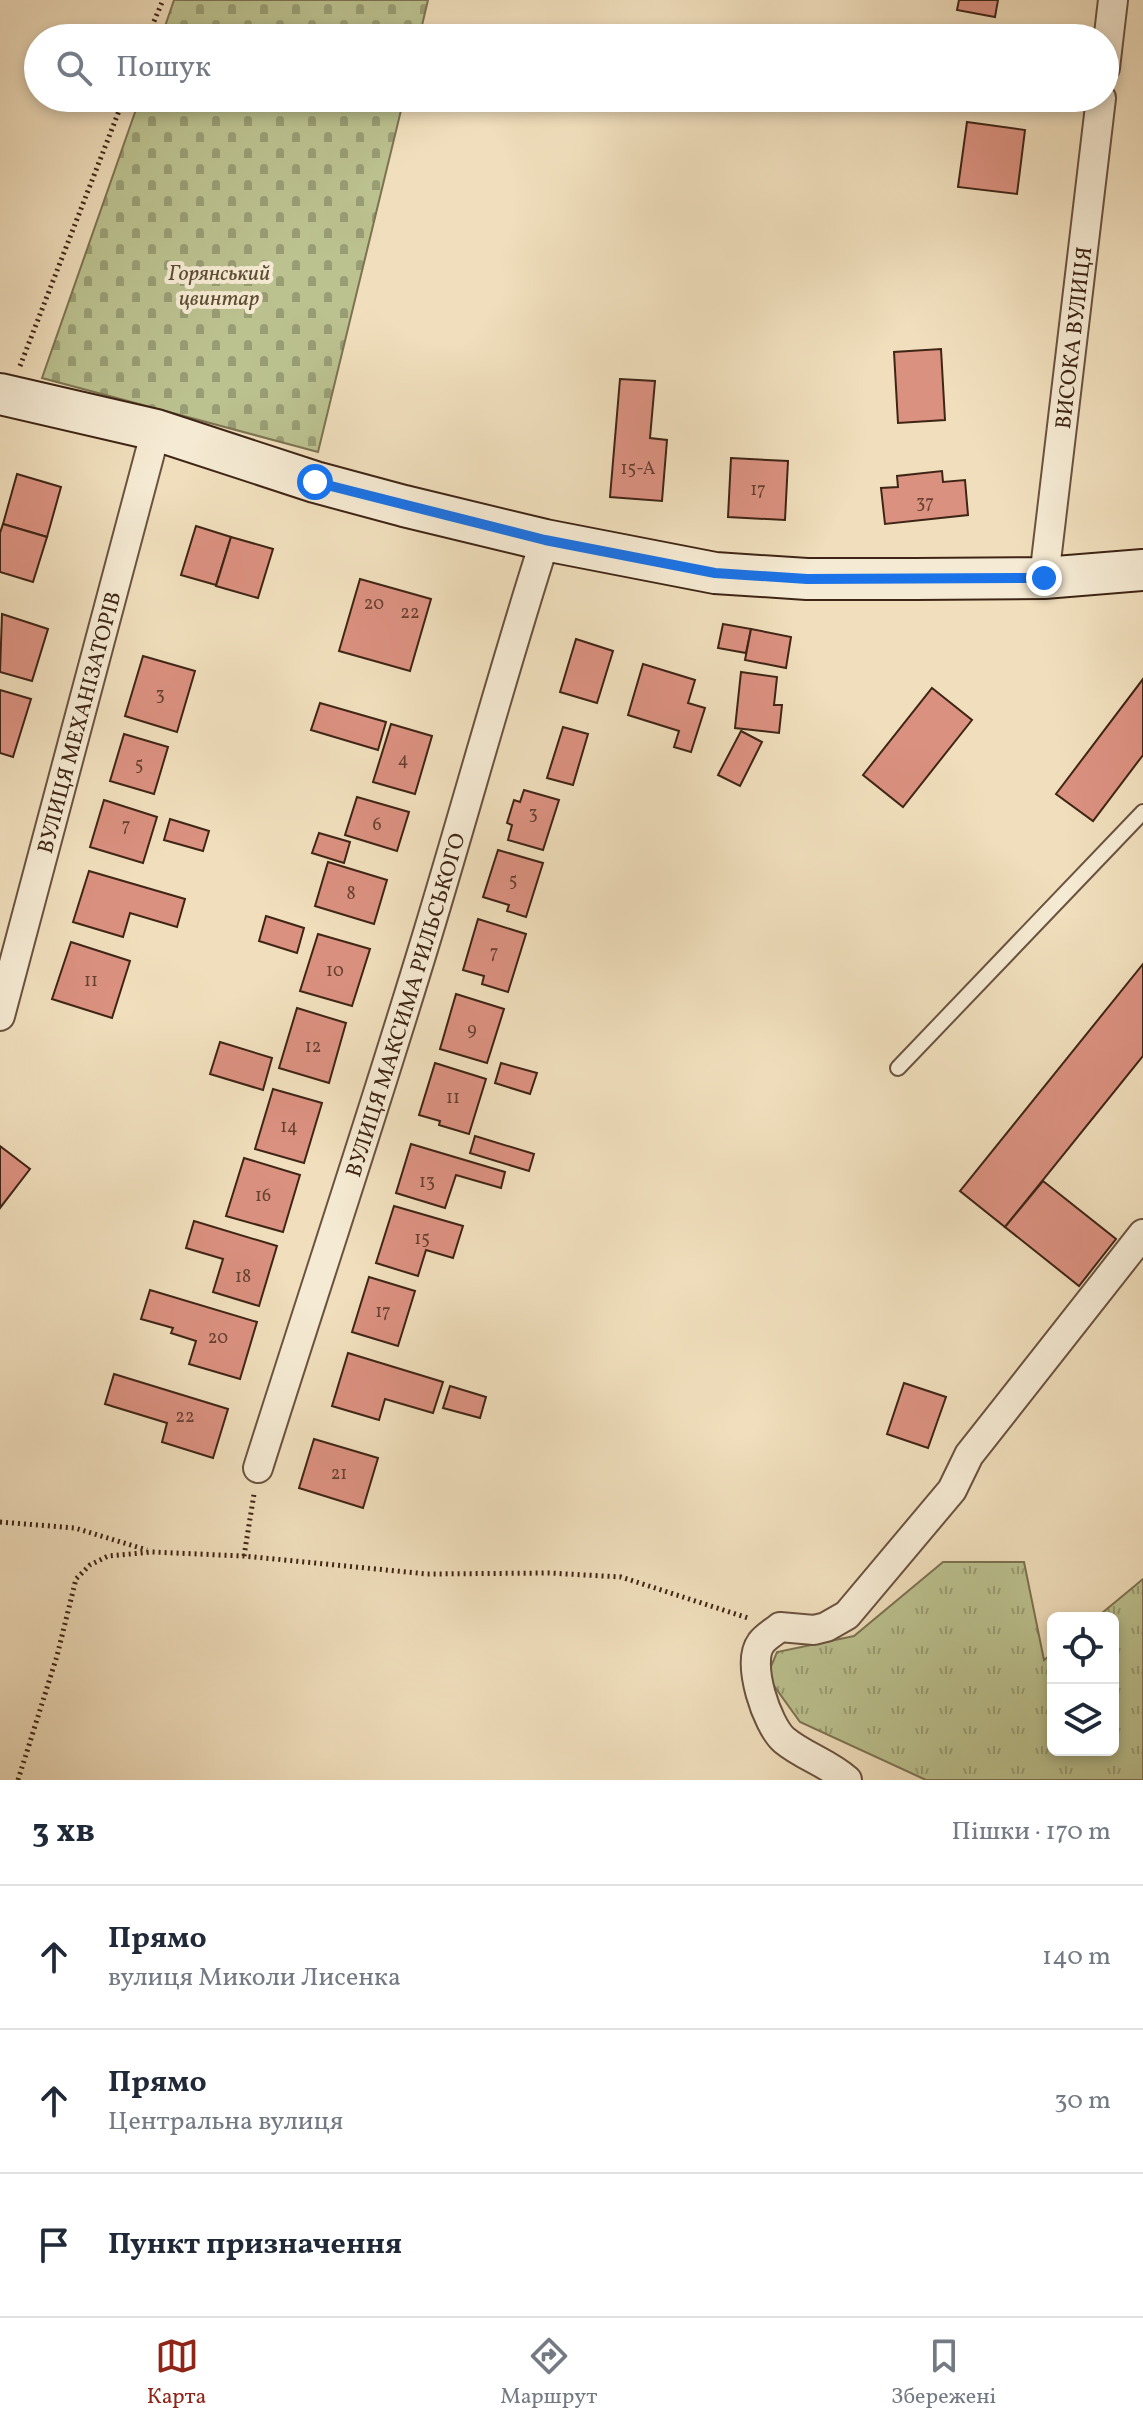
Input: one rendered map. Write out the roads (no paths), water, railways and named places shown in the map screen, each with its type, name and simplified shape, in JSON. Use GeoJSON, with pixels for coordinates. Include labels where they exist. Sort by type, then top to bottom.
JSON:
{"type":"FeatureCollection","features":[{"type":"Feature","properties":{"kind":"street"},"geometry":{"type":"LineString","coordinates":[[1110,24],[1113,0]]}},
{"type":"Feature","properties":{"kind":"street","name":"ВИСОКА ВУЛИЦЯ"},"geometry":{"type":"LineString","coordinates":[[1044,578],[1099,112]]}},
{"type":"Feature","properties":{"kind":"street"},"geometry":{"type":"LineString","coordinates":[[4,395],[156,430],[315,482],[545,540],[715,573],[807,579],[915,579],[1044,578],[1143,570]]}},
{"type":"Feature","properties":{"kind":"street","name":"ВУЛИЦЯ МЕХАНІЗАТОРІВ"},"geometry":{"type":"LineString","coordinates":[[0,1016],[156,430]]}},
{"type":"Feature","properties":{"kind":"street","name":"ВУЛИЦЯ МАКСИМА РИЛЬСЬКОГО"},"geometry":{"type":"LineString","coordinates":[[258,1468],[416,972],[545,540]]}},
{"type":"Feature","properties":{"kind":"street"},"geometry":{"type":"LineString","coordinates":[[847,1780],[838,1771],[780,1737],[757,1681],[754,1664],[760,1644],[780,1627],[814,1630],[847,1615],[952,1490],[969,1455],[1143,1234]]}},
{"type":"Feature","properties":{"kind":"lane"},"geometry":{"type":"LineString","coordinates":[[898,1068],[1143,812]]}},
{"type":"Feature","properties":{"kind":"park label","name":"Горянський цвинтар"},"geometry":{"type":"Point","coordinates":[219,284]}}]}
